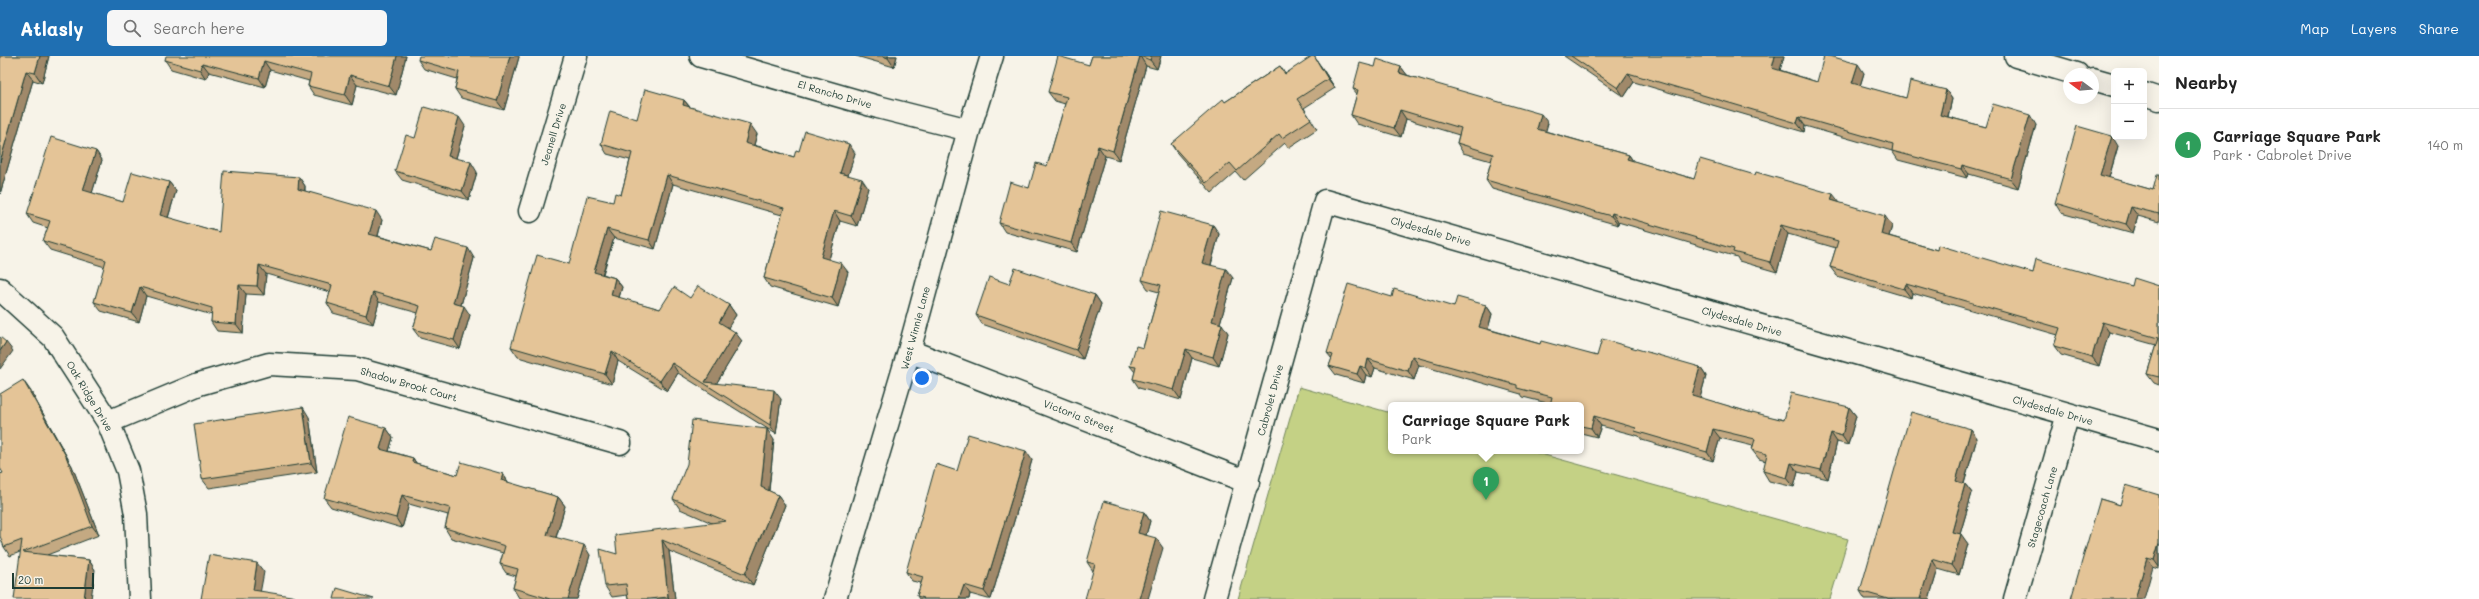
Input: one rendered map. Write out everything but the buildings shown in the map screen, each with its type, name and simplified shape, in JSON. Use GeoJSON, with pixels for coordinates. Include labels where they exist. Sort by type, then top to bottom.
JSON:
{"type":"FeatureCollection","features":[{"type":"Feature","properties":{"kind":"street","name":"Jeanell Drive"},"geometry":{"type":"LineString","coordinates":[[530,212],[576,56]]}},
{"type":"Feature","properties":{"kind":"street","name":"El Rancho Drive"},"geometry":{"type":"LineString","coordinates":[[701,56],[878,107],[969,130]]}},
{"type":"Feature","properties":{"kind":"street","name":"West Winnie Lane"},"geometry":{"type":"LineString","coordinates":[[835,599],[909,351],[969,130],[992,56]]}},
{"type":"Feature","properties":{"kind":"street"},"geometry":{"type":"LineString","coordinates":[[2016,56],[2063,70]]}},
{"type":"Feature","properties":{"kind":"street"},"geometry":{"type":"LineString","coordinates":[[2099,81],[2111,84]]}},
{"type":"Feature","properties":{"kind":"street"},"geometry":{"type":"LineString","coordinates":[[2147,95],[2159,98]]}},
{"type":"Feature","properties":{"kind":"street","name":"Clydesdale Drive"},"geometry":{"type":"LineString","coordinates":[[1325,201],[2159,440]]}},
{"type":"Feature","properties":{"kind":"street","name":"Cabrolet Drive"},"geometry":{"type":"LineString","coordinates":[[1214,599],[1248,482],[1325,201]]}},
{"type":"Feature","properties":{"kind":"street","name":"Oak Ridge Drive"},"geometry":{"type":"LineString","coordinates":[[0,289],[53,337],[108,422],[128,471],[136,514],[140,599]]}},
{"type":"Feature","properties":{"kind":"street","name":"Victoria Street"},"geometry":{"type":"LineString","coordinates":[[909,351],[1248,482]]}},
{"type":"Feature","properties":{"kind":"street","name":"Shadow Brook Court"},"geometry":{"type":"LineString","coordinates":[[108,422],[199,384],[269,364],[357,369],[620,443]]}},
{"type":"Feature","properties":{"kind":"street","name":"Stagecoach Lane"},"geometry":{"type":"LineString","coordinates":[[2015,599],[2068,414]]}},
{"type":"Feature","properties":{"kind":"green space"},"geometry":{"type":"Polygon","coordinates":[[[1299,387],[1388,412],[1388,454],[1541,454],[1848,539],[1830,599],[1238,599],[1299,387]]]}},
{"type":"Feature","properties":{"kind":"place","name":"Carriage Square Park"},"geometry":{"type":"Point","coordinates":[1486,500]}}]}
